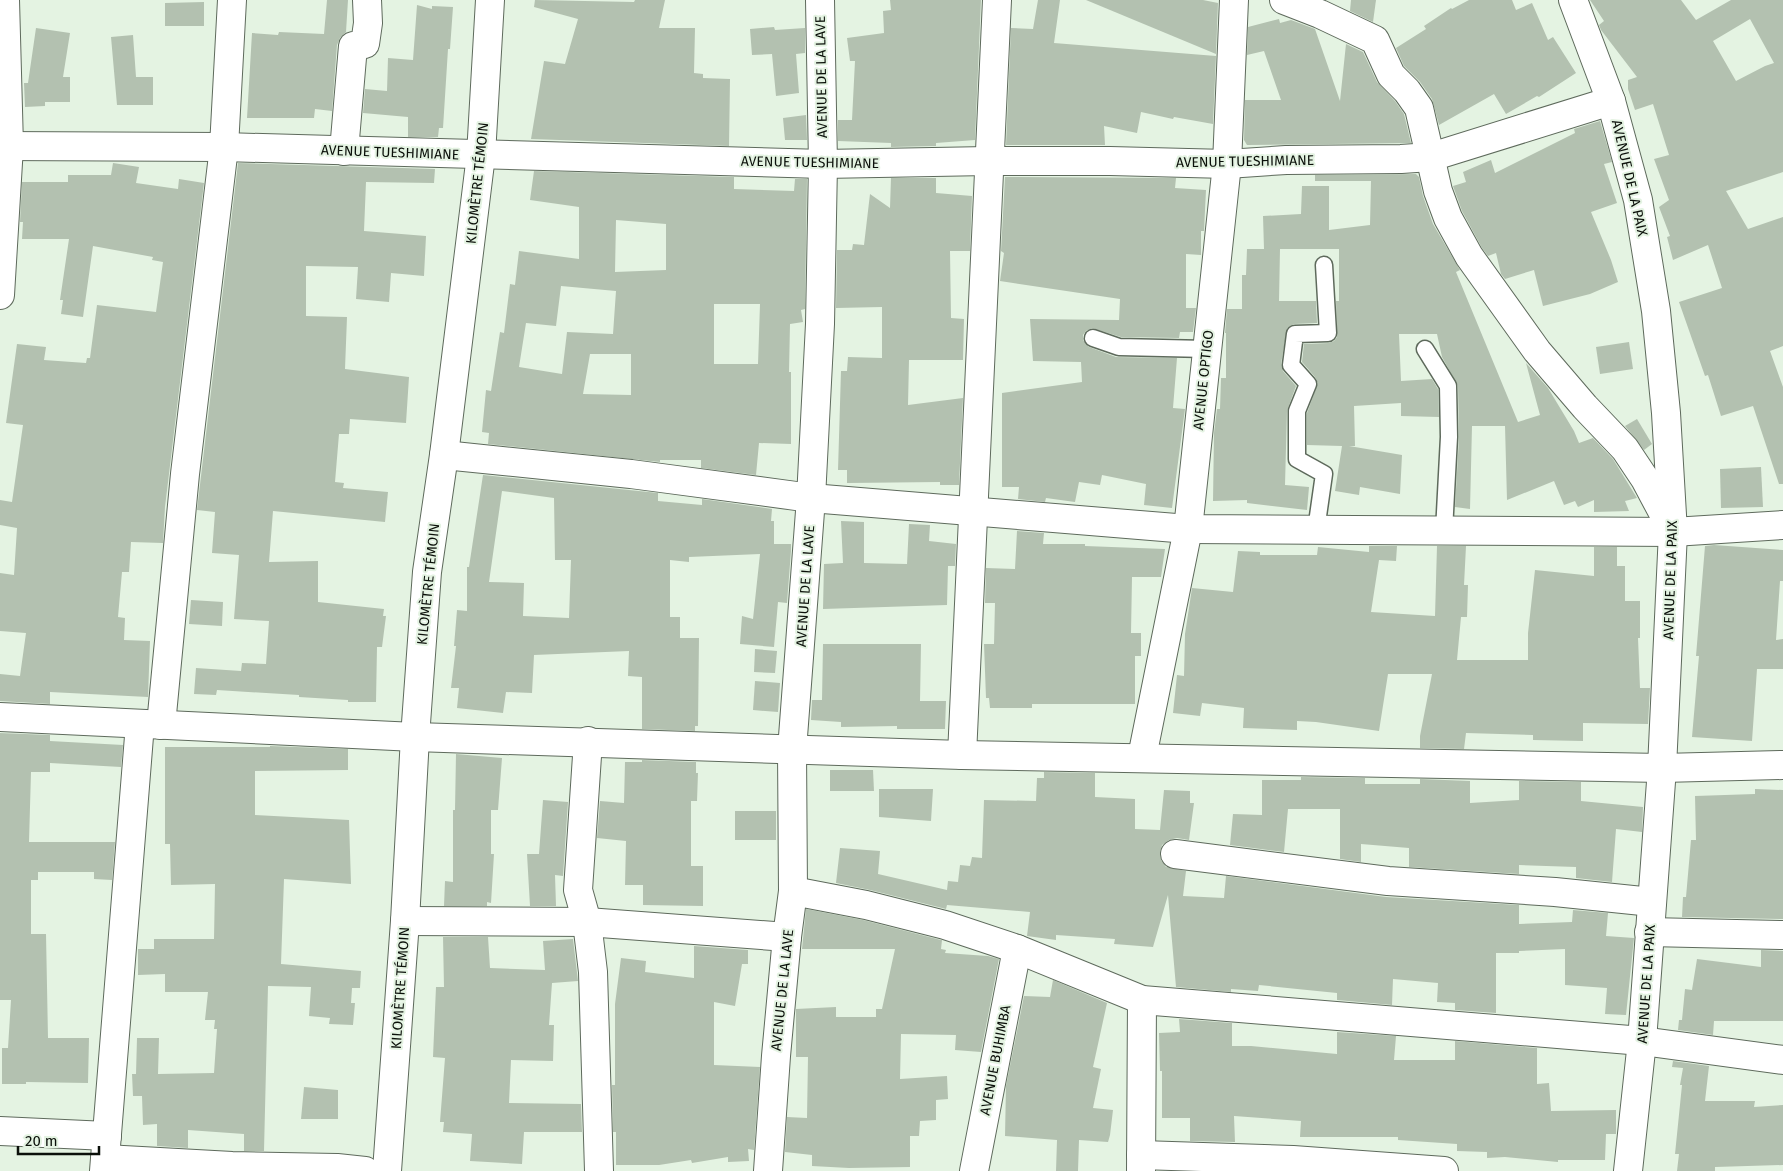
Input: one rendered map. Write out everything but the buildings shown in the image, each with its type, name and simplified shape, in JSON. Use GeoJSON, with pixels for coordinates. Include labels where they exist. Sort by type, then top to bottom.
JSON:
{"type":"FeatureCollection","features":[{"type":"Feature","properties":{"kind":"street"},"geometry":{"type":"LineString","coordinates":[[0,295],[5,146],[5,0]]}},
{"type":"Feature","properties":{"kind":"street"},"geometry":{"type":"LineString","coordinates":[[105,1156],[150,724],[184,474],[224,147],[232,0]]}},
{"type":"Feature","properties":{"kind":"street"},"geometry":{"type":"LineString","coordinates":[[344,151],[353,46],[365,44],[368,23],[367,0]]}},
{"type":"Feature","properties":{"kind":"street","name":"KILOMÈTRE TÉMOIN"},"geometry":{"type":"LineString","coordinates":[[386,1171],[405,922],[415,737],[427,572],[482,155],[490,0]]}},
{"type":"Feature","properties":{"kind":"street","name":"AVENUE DE LA LAVE"},"geometry":{"type":"LineString","coordinates":[[768,1171],[776,1056],[793,891],[792,750],[811,498],[820,324],[823,164],[820,0]]}},
{"type":"Feature","properties":{"kind":"street"},"geometry":{"type":"LineString","coordinates":[[962,755],[988,161],[997,0]]}},
{"type":"Feature","properties":{"kind":"street","name":"AVENUE OPTIGO"},"geometry":{"type":"LineString","coordinates":[[1142,757],[1188,529],[1227,164],[1234,0]]}},
{"type":"Feature","properties":{"kind":"street"},"geometry":{"type":"LineString","coordinates":[[1284,0],[1320,14],[1375,40],[1390,75],[1407,91],[1419,108],[1438,191],[1448,218],[1469,256],[1537,351],[1585,407],[1625,449],[1645,479],[1673,532]]}},
{"type":"Feature","properties":{"kind":"street","name":"AVENUE DE LA PAIX"},"geometry":{"type":"LineString","coordinates":[[1573,0],[1612,101],[1638,200],[1656,311],[1666,413],[1673,532],[1662,768],[1642,1041],[1628,1171]]}},
{"type":"Feature","properties":{"kind":"street","name":"AVENUE TUESHIMIANE"},"geometry":{"type":"LineString","coordinates":[[5,146],[224,147],[823,164],[988,161],[1110,161],[1227,164],[1286,160],[1431,157],[1612,101]]}},
{"type":"Feature","properties":{"kind":"street"},"geometry":{"type":"LineString","coordinates":[[444,454],[631,474],[811,498],[1188,529],[1673,532],[1783,525]]}},
{"type":"Feature","properties":{"kind":"street"},"geometry":{"type":"LineString","coordinates":[[0,717],[415,737],[588,741],[962,755],[1662,768],[1783,765]]}},
{"type":"Feature","properties":{"kind":"street"},"geometry":{"type":"LineString","coordinates":[[588,741],[578,890],[587,922],[593,972],[598,1171]]}},
{"type":"Feature","properties":{"kind":"street"},"geometry":{"type":"LineString","coordinates":[[1175,854],[1388,882],[1555,892],[1652,902]]}},
{"type":"Feature","properties":{"kind":"street"},"geometry":{"type":"LineString","coordinates":[[793,891],[866,905],[945,925],[1017,949],[1142,1000],[1642,1041],[1783,1060]]}},
{"type":"Feature","properties":{"kind":"street"},"geometry":{"type":"LineString","coordinates":[[405,922],[587,922],[787,937]]}},
{"type":"Feature","properties":{"kind":"street"},"geometry":{"type":"LineString","coordinates":[[1650,932],[1783,935]]}},
{"type":"Feature","properties":{"kind":"street","name":"AVENUE BUHIMBA"},"geometry":{"type":"LineString","coordinates":[[974,1171],[1017,949]]}},
{"type":"Feature","properties":{"kind":"street"},"geometry":{"type":"LineString","coordinates":[[1142,1000],[1141,1163],[1293,1160],[1444,1171]]}},
{"type":"Feature","properties":{"kind":"street"},"geometry":{"type":"LineString","coordinates":[[0,1131],[105,1156],[232,1166],[337,1168],[365,1171]]}},
{"type":"Feature","properties":{"kind":"lane"},"geometry":{"type":"LineString","coordinates":[[1316,530],[1324,474],[1297,458],[1297,411],[1308,384],[1291,364],[1295,334],[1328,334],[1324,265]]}},
{"type":"Feature","properties":{"kind":"lane"},"geometry":{"type":"LineString","coordinates":[[1093,338],[1119,347],[1207,349]]}},
{"type":"Feature","properties":{"kind":"lane"},"geometry":{"type":"LineString","coordinates":[[1425,349],[1448,386],[1449,437],[1444,530]]}}]}
